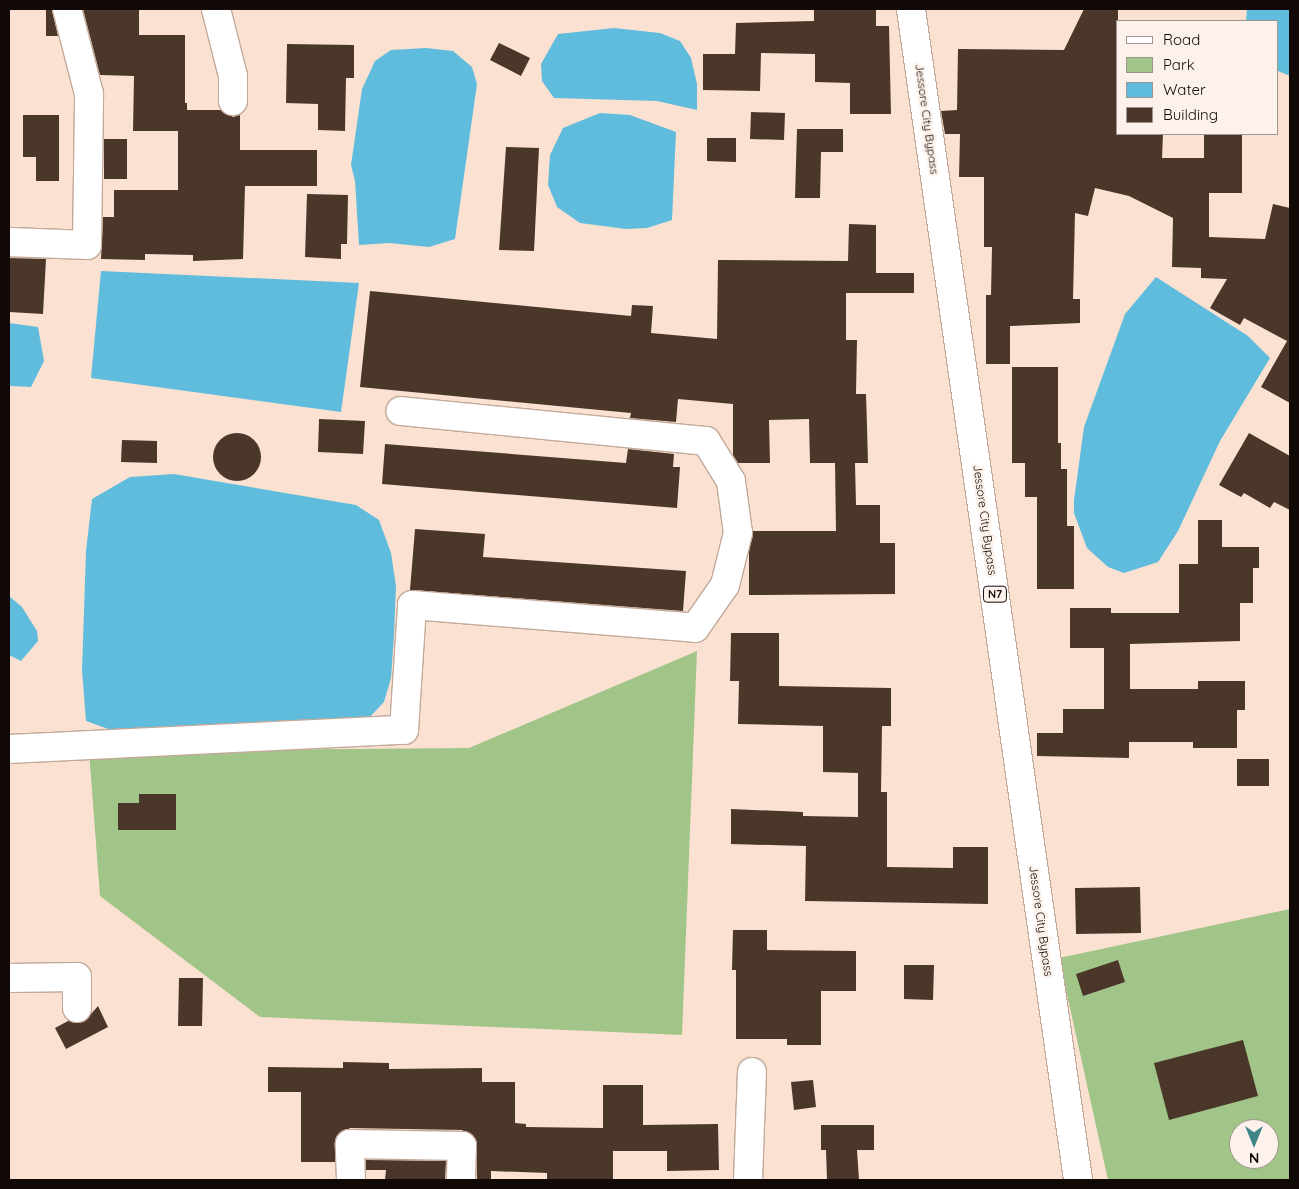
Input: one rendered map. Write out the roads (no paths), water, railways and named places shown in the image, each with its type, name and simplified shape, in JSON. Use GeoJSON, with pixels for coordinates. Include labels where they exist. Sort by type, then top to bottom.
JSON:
{"type":"FeatureCollection","features":[{"type":"Feature","properties":{"kind":"main road"},"geometry":{"type":"LineString","coordinates":[[9,242],[86,245],[89,94],[68,9]]}},
{"type":"Feature","properties":{"kind":"main road"},"geometry":{"type":"LineString","coordinates":[[216,9],[233,76],[233,101]]}},
{"type":"Feature","properties":{"kind":"main road","name":"Jessore City Bypass"},"geometry":{"type":"LineString","coordinates":[[910,9],[1078,1180]]}},
{"type":"Feature","properties":{"kind":"main road"},"geometry":{"type":"LineString","coordinates":[[9,749],[404,730],[412,605],[695,628],[725,585],[738,533],[731,481],[706,441],[400,411]]}},
{"type":"Feature","properties":{"kind":"main road"},"geometry":{"type":"LineString","coordinates":[[9,978],[78,977],[77,1008]]}},
{"type":"Feature","properties":{"kind":"main road"},"geometry":{"type":"LineString","coordinates":[[748,1180],[752,1072]]}},
{"type":"Feature","properties":{"kind":"main road"},"geometry":{"type":"LineString","coordinates":[[351,1180],[350,1144],[462,1146],[461,1180]]}},
{"type":"Feature","properties":{"kind":"water"},"geometry":{"type":"Polygon","coordinates":[[[1247,9],[1290,9],[1290,76],[1279,71],[1279,20],[1246,20],[1247,9]]]}},
{"type":"Feature","properties":{"kind":"water"},"geometry":{"type":"Polygon","coordinates":[[[614,28],[660,33],[680,41],[691,58],[697,84],[697,110],[657,101],[554,98],[542,81],[541,64],[558,34],[614,28]]]}},
{"type":"Feature","properties":{"kind":"water"},"geometry":{"type":"Polygon","coordinates":[[[426,48],[453,51],[472,67],[477,84],[455,239],[429,247],[389,243],[359,245],[355,181],[351,165],[362,89],[375,61],[391,50],[426,48]]]}},
{"type":"Feature","properties":{"kind":"water"},"geometry":{"type":"Polygon","coordinates":[[[600,113],[630,115],[676,132],[672,220],[647,228],[626,229],[580,223],[557,207],[548,185],[550,155],[563,128],[600,113]]]}},
{"type":"Feature","properties":{"kind":"water"},"geometry":{"type":"Polygon","coordinates":[[[101,271],[359,283],[341,412],[91,378],[101,271]]]}},
{"type":"Feature","properties":{"kind":"water"},"geometry":{"type":"Polygon","coordinates":[[[1156,277],[1248,336],[1270,358],[1220,441],[1178,531],[1158,562],[1124,573],[1108,567],[1087,548],[1074,513],[1074,500],[1084,427],[1125,314],[1156,277]]]}},
{"type":"Feature","properties":{"kind":"water"},"geometry":{"type":"Polygon","coordinates":[[[9,323],[38,327],[44,361],[31,387],[9,386],[9,323]]]}},
{"type":"Feature","properties":{"kind":"water"},"geometry":{"type":"Polygon","coordinates":[[[174,474],[356,505],[379,520],[391,553],[396,586],[394,635],[391,678],[384,702],[367,720],[114,731],[86,721],[82,670],[86,551],[92,499],[130,477],[174,474]]]}},
{"type":"Feature","properties":{"kind":"water"},"geometry":{"type":"Polygon","coordinates":[[[9,596],[22,607],[37,631],[38,641],[21,661],[9,655],[9,596]]]}}]}
